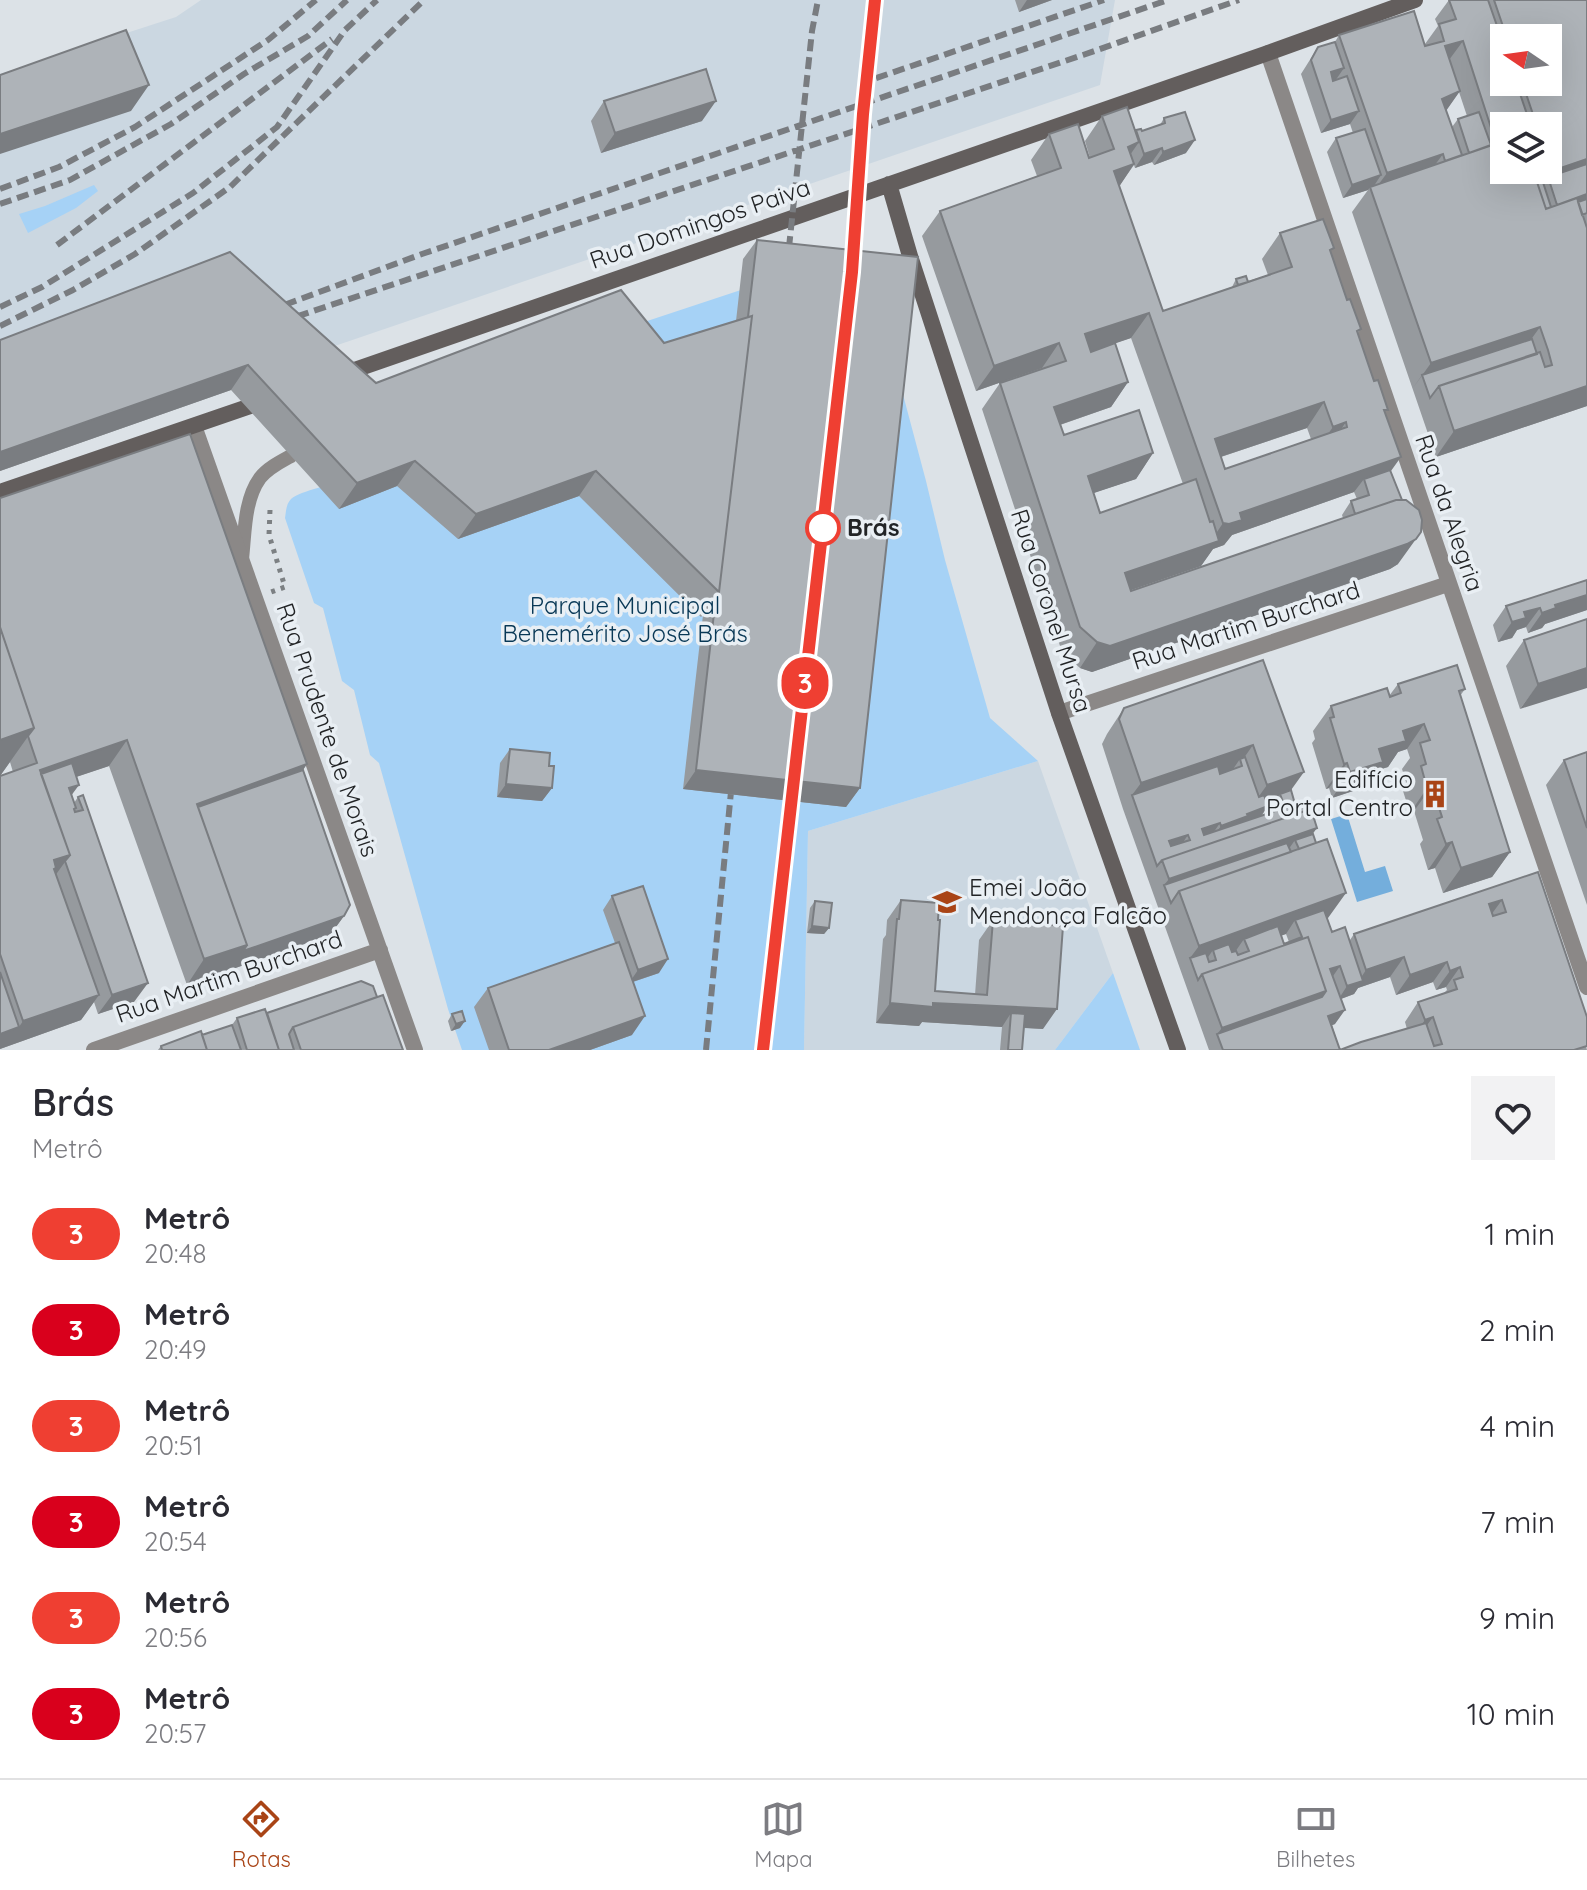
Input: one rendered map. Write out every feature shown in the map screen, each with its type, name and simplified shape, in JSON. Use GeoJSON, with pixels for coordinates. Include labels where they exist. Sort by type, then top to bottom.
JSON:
{"type":"FeatureCollection","features":[{"type":"Feature","properties":{"kind":"street","name":"Rua Domingos Paiva"},"geometry":{"type":"LineString","coordinates":[[330,379],[1415,0]]}},
{"type":"Feature","properties":{"kind":"street","name":"Rua da Alegria"},"geometry":{"type":"LineString","coordinates":[[1268,53],[1587,987]]}},
{"type":"Feature","properties":{"kind":"street","name":"Rua Coronel Mursa"},"geometry":{"type":"LineString","coordinates":[[889,184],[1059,713],[1178,1050]]}},
{"type":"Feature","properties":{"kind":"street"},"geometry":{"type":"LineString","coordinates":[[0,492],[285,394]]}},
{"type":"Feature","properties":{"kind":"street","name":"Rua Prudente de Morais"},"geometry":{"type":"LineString","coordinates":[[194,426],[415,1050]]}},
{"type":"Feature","properties":{"kind":"street","name":"Rua Martim Burchard"},"geometry":{"type":"LineString","coordinates":[[1059,713],[1448,584]]}},
{"type":"Feature","properties":{"kind":"street","name":"Rua Martim Burchard"},"geometry":{"type":"LineString","coordinates":[[94,1050],[380,950]]}},
{"type":"Feature","properties":{"kind":"lane"},"geometry":{"type":"LineString","coordinates":[[908,297],[927,307]]}},
{"type":"Feature","properties":{"kind":"lane"},"geometry":{"type":"LineString","coordinates":[[242,559],[252,494],[260,478],[273,465],[291,456]]}},
{"type":"Feature","properties":{"kind":"path"},"geometry":{"type":"LineString","coordinates":[[255,597],[285,587],[269,535],[273,501]]}},
{"type":"Feature","properties":{"kind":"shaded area"},"geometry":{"type":"Polygon","coordinates":[[[201,0],[1115,0],[1100,85],[0,460],[0,74],[176,17],[201,0]]]}},
{"type":"Feature","properties":{"kind":"shaded area","name":"Emei João Mendonça Falcão"},"geometry":{"type":"Polygon","coordinates":[[[1038,761],[1113,973],[1055,1050],[804,1050],[808,831],[1038,761]]]}},
{"type":"Feature","properties":{"kind":"shaded area"},"geometry":{"type":"Polygon","coordinates":[[[1347,814],[1365,872],[1385,866],[1393,891],[1357,902],[1331,819],[1347,814]]]}},
{"type":"Feature","properties":{"kind":"green space"},"geometry":{"type":"Polygon","coordinates":[[[94,185],[98,191],[76,208],[28,233],[19,214],[94,185]]]}},
{"type":"Feature","properties":{"kind":"green space","name":"Parque Municipal Benemérito José Brás"},"geometry":{"type":"Polygon","coordinates":[[[759,284],[901,387],[945,560],[990,718],[1038,761],[808,831],[804,1050],[462,1050],[379,763],[370,755],[354,690],[342,681],[323,608],[314,603],[285,518],[288,503],[302,493],[349,480],[614,332],[759,284]]]}},
{"type":"Feature","properties":{"kind":"green space"},"geometry":{"type":"Polygon","coordinates":[[[1113,973],[1140,1050],[1055,1050],[1113,973]]]}},
{"type":"Feature","properties":{"kind":"building"},"geometry":{"type":"Polygon","coordinates":[[[1449,0],[1488,0],[1496,24],[1490,24],[1490,96],[1521,96],[1526,112],[1490,112],[1490,124],[1463,41],[1445,46],[1460,91],[1442,99],[1462,155],[1445,161],[1443,154],[1387,173],[1339,35],[1414,11],[1425,46],[1444,41],[1439,24],[1456,19],[1449,0]]]}},
{"type":"Feature","properties":{"kind":"building"},"geometry":{"type":"Polygon","coordinates":[[[1494,0],[1587,0],[1587,159],[1562,168],[1562,112],[1532,112],[1527,96],[1562,96],[1562,24],[1502,24],[1494,0]]]}},
{"type":"Feature","properties":{"kind":"building"},"geometry":{"type":"Polygon","coordinates":[[[126,30],[149,85],[0,134],[0,75],[126,30]]]}},
{"type":"Feature","properties":{"kind":"building"},"geometry":{"type":"Polygon","coordinates":[[[1335,42],[1344,68],[1331,72],[1333,81],[1347,76],[1359,111],[1331,120],[1311,60],[1318,47],[1335,42]]]}},
{"type":"Feature","properties":{"kind":"building"},"geometry":{"type":"Polygon","coordinates":[[[706,69],[716,101],[615,133],[604,101],[706,69]]]}},
{"type":"Feature","properties":{"kind":"building"},"geometry":{"type":"Polygon","coordinates":[[[1127,107],[1139,142],[1128,147],[1134,164],[1114,171],[1163,311],[1292,267],[1280,233],[1323,219],[1334,248],[1330,250],[1347,300],[1350,299],[1361,329],[1357,331],[1374,381],[1378,380],[1388,410],[1384,410],[1401,457],[1240,513],[1242,520],[1223,523],[1149,313],[1085,334],[1091,352],[1115,343],[1128,382],[1054,407],[1064,435],[1139,410],[1153,453],[1088,476],[1100,513],[1196,479],[1219,541],[1125,573],[1131,591],[1396,500],[1406,500],[1419,510],[1422,520],[1421,532],[1407,544],[1110,646],[1097,642],[1080,627],[1000,383],[1066,361],[1059,343],[994,366],[940,211],[1061,168],[1049,134],[1078,124],[1089,158],[1114,149],[1102,116],[1127,107]],[[1324,402],[1215,439],[1225,469],[1347,427],[1346,422],[1333,427],[1324,402]]]}},
{"type":"Feature","properties":{"kind":"building"},"geometry":{"type":"Polygon","coordinates":[[[1185,112],[1195,140],[1163,152],[1162,148],[1144,154],[1136,130],[1165,123],[1164,118],[1185,112]]]}},
{"type":"Feature","properties":{"kind":"building"},"geometry":{"type":"Polygon","coordinates":[[[1479,112],[1490,145],[1469,153],[1458,119],[1479,112]]]}},
{"type":"Feature","properties":{"kind":"building"},"geometry":{"type":"Polygon","coordinates":[[[1365,129],[1381,175],[1352,185],[1336,138],[1365,129]]]}},
{"type":"Feature","properties":{"kind":"building"},"geometry":{"type":"Polygon","coordinates":[[[1490,146],[1490,184],[1538,184],[1546,209],[1577,198],[1587,228],[1587,386],[1454,431],[1439,386],[1540,352],[1545,367],[1552,365],[1548,350],[1540,327],[1431,363],[1370,187],[1490,146]]]}},
{"type":"Feature","properties":{"kind":"building"},"geometry":{"type":"Polygon","coordinates":[[[1587,164],[1587,194],[1557,205],[1550,184],[1562,184],[1562,172],[1587,164]]]}},
{"type":"Feature","properties":{"kind":"building"},"geometry":{"type":"Polygon","coordinates":[[[1538,184],[1544,184],[1551,207],[1546,209],[1538,184]]]}},
{"type":"Feature","properties":{"kind":"building"},"geometry":{"type":"Polygon","coordinates":[[[1587,199],[1587,213],[1582,215],[1578,202],[1587,199]]]}},
{"type":"Feature","properties":{"kind":"building"},"geometry":{"type":"Polygon","coordinates":[[[757,240],[918,257],[860,788],[696,770],[752,316],[748,317],[757,240]]]}},
{"type":"Feature","properties":{"kind":"building"},"geometry":{"type":"Polygon","coordinates":[[[230,252],[376,383],[621,290],[664,343],[752,316],[719,592],[596,471],[476,514],[415,461],[357,483],[248,365],[0,452],[0,340],[230,252]]]}},
{"type":"Feature","properties":{"kind":"building"},"geometry":{"type":"Polygon","coordinates":[[[1246,276],[1248,282],[1238,285],[1236,279],[1246,276]]]}},
{"type":"Feature","properties":{"kind":"building"},"geometry":{"type":"Polygon","coordinates":[[[1532,339],[1537,354],[1439,386],[1430,398],[1422,375],[1532,339]]]}},
{"type":"Feature","properties":{"kind":"building"},"geometry":{"type":"Polygon","coordinates":[[[190,434],[307,764],[197,804],[247,945],[204,959],[127,740],[40,770],[70,855],[54,860],[54,869],[99,995],[23,1021],[0,954],[0,776],[37,763],[28,736],[34,728],[0,627],[0,498],[190,434]]]}},
{"type":"Feature","properties":{"kind":"building"},"geometry":{"type":"Polygon","coordinates":[[[1390,470],[1402,500],[1355,514],[1351,501],[1369,495],[1364,479],[1390,470]]]}},
{"type":"Feature","properties":{"kind":"building"},"geometry":{"type":"Polygon","coordinates":[[[1587,580],[1587,595],[1555,605],[1556,608],[1542,613],[1540,608],[1524,612],[1526,618],[1512,622],[1506,606],[1587,580]]]}},
{"type":"Feature","properties":{"kind":"building"},"geometry":{"type":"Polygon","coordinates":[[[1587,619],[1587,668],[1538,684],[1524,640],[1587,619]]]}},
{"type":"Feature","properties":{"kind":"building"},"geometry":{"type":"Polygon","coordinates":[[[0,627],[34,728],[0,740],[0,627]]]}},
{"type":"Feature","properties":{"kind":"building"},"geometry":{"type":"Polygon","coordinates":[[[1263,660],[1304,772],[1267,785],[1253,745],[1141,783],[1119,719],[1124,708],[1263,660]]]}},
{"type":"Feature","properties":{"kind":"building"},"geometry":{"type":"Polygon","coordinates":[[[1457,665],[1465,689],[1459,691],[1510,852],[1461,868],[1452,842],[1446,844],[1437,819],[1442,817],[1432,786],[1427,788],[1421,766],[1426,764],[1420,743],[1430,740],[1424,724],[1403,731],[1406,741],[1379,749],[1383,762],[1350,772],[1347,763],[1344,764],[1330,718],[1334,717],[1331,706],[1387,688],[1390,697],[1401,693],[1398,684],[1457,665]]]}},
{"type":"Feature","properties":{"kind":"building"},"geometry":{"type":"Polygon","coordinates":[[[510,749],[550,753],[549,766],[554,766],[552,788],[506,784],[510,749]]]}},
{"type":"Feature","properties":{"kind":"building"},"geometry":{"type":"Polygon","coordinates":[[[1587,752],[1587,828],[1564,760],[1587,752]]]}},
{"type":"Feature","properties":{"kind":"building"},"geometry":{"type":"Polygon","coordinates":[[[1245,757],[1259,797],[1264,795],[1268,806],[1221,826],[1220,823],[1202,829],[1204,835],[1302,802],[1305,811],[1162,860],[1157,866],[1132,795],[1218,766],[1220,774],[1242,766],[1240,759],[1245,757]],[[1188,835],[1169,841],[1171,846],[1190,840],[1188,835]]]}},
{"type":"Feature","properties":{"kind":"building"},"geometry":{"type":"Polygon","coordinates":[[[72,763],[79,785],[69,788],[75,812],[83,810],[78,797],[83,795],[148,983],[112,995],[65,861],[70,855],[41,774],[72,763]]]}},
{"type":"Feature","properties":{"kind":"building"},"geometry":{"type":"Polygon","coordinates":[[[303,770],[350,905],[344,916],[243,951],[247,945],[198,807],[303,770]]]}},
{"type":"Feature","properties":{"kind":"building"},"geometry":{"type":"Polygon","coordinates":[[[1291,790],[1295,804],[1285,807],[1280,794],[1291,790]]]}},
{"type":"Feature","properties":{"kind":"building"},"geometry":{"type":"Polygon","coordinates":[[[1311,809],[1317,828],[1169,879],[1162,860],[1311,809]]]}},
{"type":"Feature","properties":{"kind":"building"},"geometry":{"type":"Polygon","coordinates":[[[1313,834],[1316,843],[1299,849],[1295,840],[1313,834]]]}},
{"type":"Feature","properties":{"kind":"building"},"geometry":{"type":"Polygon","coordinates":[[[1327,839],[1346,893],[1199,946],[1179,891],[1327,839]]]}},
{"type":"Feature","properties":{"kind":"building"},"geometry":{"type":"Polygon","coordinates":[[[1287,843],[1291,852],[1179,891],[1171,903],[1164,885],[1287,843]]]}},
{"type":"Feature","properties":{"kind":"building"},"geometry":{"type":"Polygon","coordinates":[[[1538,872],[1587,1017],[1587,1046],[1574,1050],[1340,1050],[1426,1023],[1434,1046],[1442,1044],[1433,1017],[1425,1020],[1418,1002],[1457,989],[1454,980],[1463,977],[1460,967],[1450,971],[1447,962],[1410,975],[1404,957],[1366,970],[1354,934],[1538,872]],[[1502,900],[1489,904],[1493,916],[1506,912],[1502,900]]]}},
{"type":"Feature","properties":{"kind":"building"},"geometry":{"type":"Polygon","coordinates":[[[643,886],[668,959],[638,970],[612,896],[643,886]]]}},
{"type":"Feature","properties":{"kind":"building"},"geometry":{"type":"Polygon","coordinates":[[[901,900],[939,903],[935,991],[987,995],[993,920],[1063,926],[1057,1009],[933,1003],[933,1007],[890,1003],[901,900]]]}},
{"type":"Feature","properties":{"kind":"building"},"geometry":{"type":"Polygon","coordinates":[[[815,901],[832,903],[829,928],[812,926],[815,901]]]}},
{"type":"Feature","properties":{"kind":"building"},"geometry":{"type":"Polygon","coordinates":[[[1324,910],[1332,932],[1345,927],[1363,981],[1347,986],[1340,966],[1330,969],[1345,1010],[1328,1016],[1340,1050],[1223,1050],[1217,1034],[1322,997],[1326,991],[1308,937],[1202,974],[1198,980],[1190,958],[1206,953],[1209,962],[1216,960],[1213,950],[1229,944],[1232,952],[1236,951],[1238,955],[1249,951],[1244,939],[1278,926],[1284,944],[1302,937],[1295,920],[1324,910]]]}},
{"type":"Feature","properties":{"kind":"building"},"geometry":{"type":"Polygon","coordinates":[[[1308,937],[1326,991],[1222,1028],[1202,974],[1308,937]]]}},
{"type":"Feature","properties":{"kind":"building"},"geometry":{"type":"Polygon","coordinates":[[[619,942],[645,1016],[549,1050],[509,1050],[488,988],[619,942]]]}},
{"type":"Feature","properties":{"kind":"building"},"geometry":{"type":"Polygon","coordinates":[[[0,972],[19,1027],[0,1034],[0,972]]]}},
{"type":"Feature","properties":{"kind":"building"},"geometry":{"type":"Polygon","coordinates":[[[361,981],[373,986],[377,997],[293,1027],[289,1034],[294,1050],[279,1050],[267,1013],[361,981]]]}},
{"type":"Feature","properties":{"kind":"building"},"geometry":{"type":"Polygon","coordinates":[[[383,995],[403,1050],[301,1050],[293,1027],[383,995]]]}},
{"type":"Feature","properties":{"kind":"building"},"geometry":{"type":"Polygon","coordinates":[[[265,1009],[279,1050],[247,1050],[237,1018],[265,1009]]]}},
{"type":"Feature","properties":{"kind":"building"},"geometry":{"type":"Polygon","coordinates":[[[462,1011],[465,1021],[456,1024],[452,1014],[462,1011]]]}},
{"type":"Feature","properties":{"kind":"building"},"geometry":{"type":"Polygon","coordinates":[[[1011,1013],[1025,1014],[1022,1050],[1008,1050],[1011,1013]]]}},
{"type":"Feature","properties":{"kind":"building"},"geometry":{"type":"Polygon","coordinates":[[[232,1025],[241,1050],[207,1050],[202,1035],[232,1025]]]}},
{"type":"Feature","properties":{"kind":"building"},"geometry":{"type":"Polygon","coordinates":[[[201,1031],[207,1050],[162,1050],[161,1046],[201,1031]]]}},
{"type":"Feature","properties":{"kind":"railway"},"geometry":{"type":"LineString","coordinates":[[0,189],[59,167],[135,127],[268,40],[316,0]]}},
{"type":"Feature","properties":{"kind":"railway"},"geometry":{"type":"LineString","coordinates":[[0,204],[70,180],[171,124],[244,74],[308,36],[347,0]]}},
{"type":"Feature","properties":{"kind":"railway"},"geometry":{"type":"LineString","coordinates":[[0,307],[42,287],[193,193],[277,127],[345,30],[377,0]]}},
{"type":"Feature","properties":{"kind":"railway"},"geometry":{"type":"LineString","coordinates":[[0,326],[73,290],[135,254],[230,187],[424,0]]}},
{"type":"Feature","properties":{"kind":"railway"},"geometry":{"type":"LineString","coordinates":[[787,266],[818,0]]}},
{"type":"Feature","properties":{"kind":"railway"},"geometry":{"type":"LineString","coordinates":[[852,271],[875,0]]}},
{"type":"Feature","properties":{"kind":"railway"},"geometry":{"type":"LineString","coordinates":[[859,84],[1104,0]]}},
{"type":"Feature","properties":{"kind":"railway"},"geometry":{"type":"LineString","coordinates":[[268,311],[422,254],[1168,0]]}},
{"type":"Feature","properties":{"kind":"railway"},"geometry":{"type":"LineString","coordinates":[[280,322],[1083,55],[1239,0]]}},
{"type":"Feature","properties":{"kind":"railway"},"geometry":{"type":"LineString","coordinates":[[57,245],[332,39]]}},
{"type":"Feature","properties":{"kind":"railway"},"geometry":{"type":"LineString","coordinates":[[706,1050],[733,771]]}},
{"type":"Feature","properties":{"kind":"railway"},"geometry":{"type":"LineString","coordinates":[[763,1050],[794,780]]}},
{"type":"Feature","properties":{"kind":"metro line","name":"3"},"geometry":{"type":"LineString","coordinates":[[763,1050],[852,272],[875,0]]}},
{"type":"Feature","properties":{"kind":"place","name":"Brás"},"geometry":{"type":"Point","coordinates":[823,528]}},
{"type":"Feature","properties":{"kind":"place","name":"Edifício Portal Centro"},"geometry":{"type":"Point","coordinates":[1435,794]}},
{"type":"Feature","properties":{"kind":"place","name":"Emei João Mendonça Falcão"},"geometry":{"type":"Point","coordinates":[947,902]}}]}
